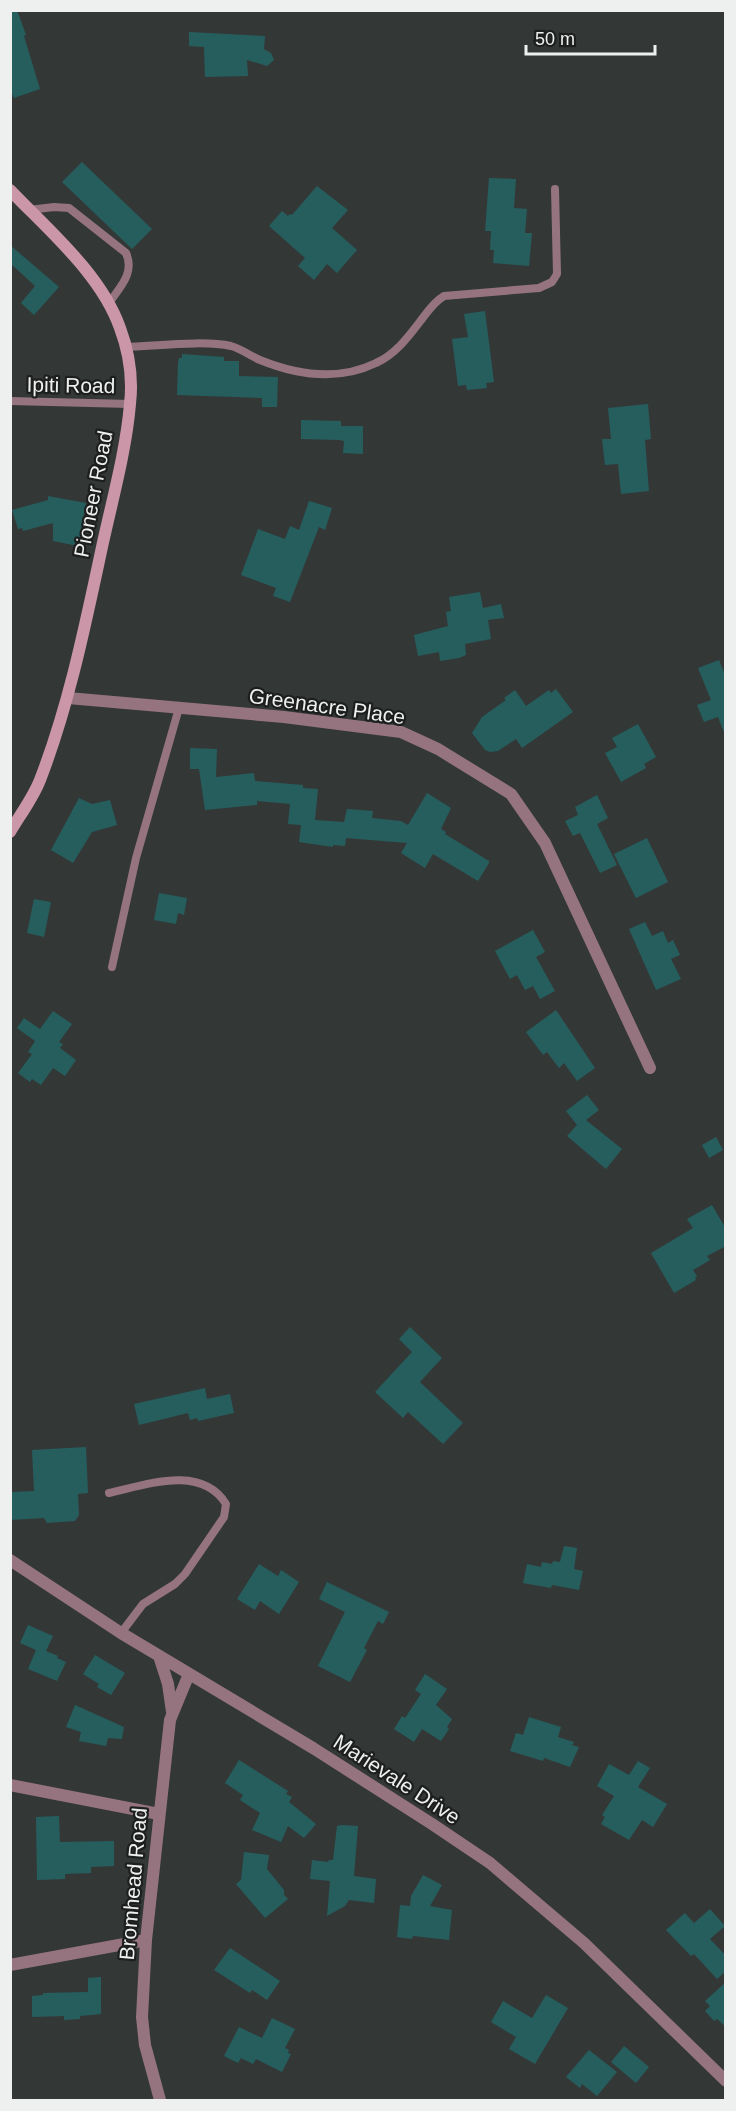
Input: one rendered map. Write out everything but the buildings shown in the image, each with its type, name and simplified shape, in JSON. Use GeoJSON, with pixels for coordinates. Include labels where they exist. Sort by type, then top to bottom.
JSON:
{"type":"FeatureCollection","features":[{"type":"Feature","properties":{"kind":"main road","name":"Pioneer Road"},"geometry":{"type":"LineString","coordinates":[[10,190],[93,278],[109,303],[120,327],[130,367],[130,404],[115,489],[68,698],[39,782],[10,831]]}},
{"type":"Feature","properties":{"kind":"street","name":"Greenacre Place"},"geometry":{"type":"LineString","coordinates":[[68,698],[284,717],[401,732],[438,748],[511,794],[545,843],[650,1068]]}},
{"type":"Feature","properties":{"kind":"street","name":"Marievale Drive"},"geometry":{"type":"LineString","coordinates":[[10,1560],[121,1633],[323,1755],[489,1863],[584,1942],[726,2081]]}},
{"type":"Feature","properties":{"kind":"street"},"geometry":{"type":"LineString","coordinates":[[159,1656],[173,1713]]}},
{"type":"Feature","properties":{"kind":"street","name":"Bromhead Road"},"geometry":{"type":"LineString","coordinates":[[160,2100],[145,2045],[142,2017],[146,1940],[167,1738],[173,1713],[189,1674]]}},
{"type":"Feature","properties":{"kind":"street"},"geometry":{"type":"LineString","coordinates":[[10,1785],[159,1814]]}},
{"type":"Feature","properties":{"kind":"street"},"geometry":{"type":"LineString","coordinates":[[10,1965],[146,1940]]}},
{"type":"Feature","properties":{"kind":"lane"},"geometry":{"type":"LineString","coordinates":[[126,347],[211,344],[231,346],[267,363],[312,373],[345,375],[390,355],[404,342],[435,302],[444,296],[539,288],[552,282],[557,274],[555,189]]}},
{"type":"Feature","properties":{"kind":"lane"},"geometry":{"type":"LineString","coordinates":[[29,210],[69,208],[126,253],[129,260],[128,275],[109,303]]}},
{"type":"Feature","properties":{"kind":"lane","name":"Ipiti Road"},"geometry":{"type":"LineString","coordinates":[[10,401],[130,404]]}},
{"type":"Feature","properties":{"kind":"lane"},"geometry":{"type":"LineString","coordinates":[[112,967],[136,858],[179,708]]}},
{"type":"Feature","properties":{"kind":"lane"},"geometry":{"type":"LineString","coordinates":[[109,1493],[173,1479],[188,1480],[210,1487],[220,1494],[226,1504],[224,1517],[185,1574],[175,1584],[143,1604],[121,1633]]}}]}
